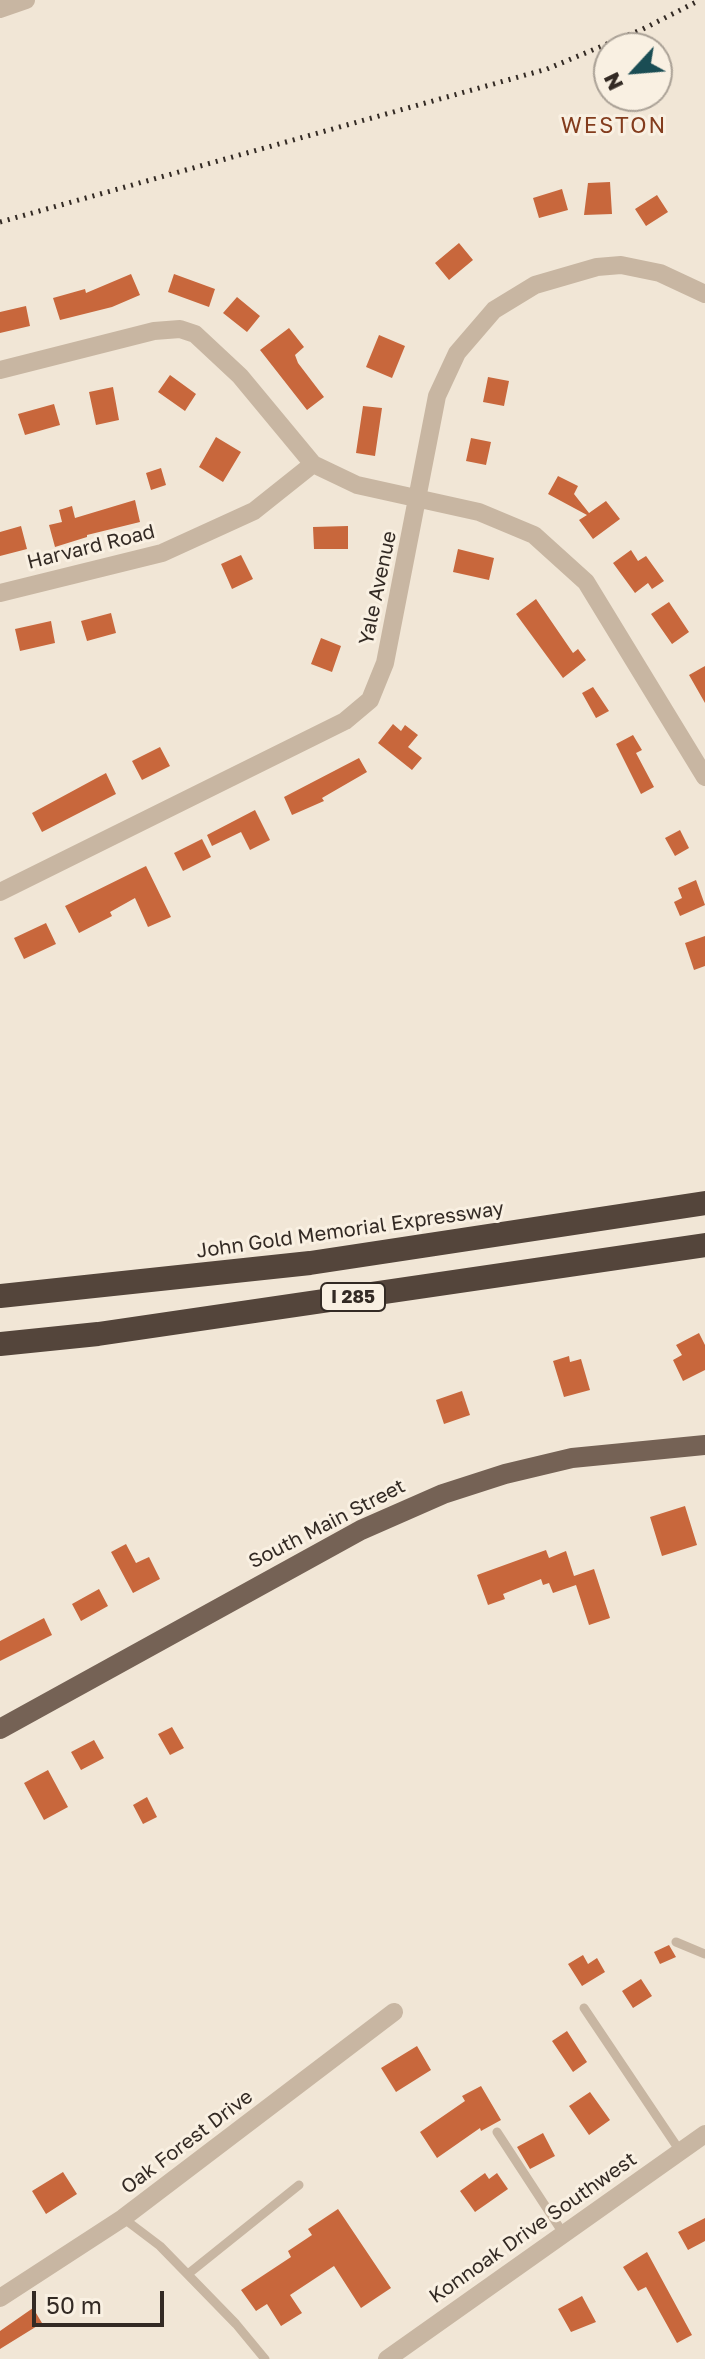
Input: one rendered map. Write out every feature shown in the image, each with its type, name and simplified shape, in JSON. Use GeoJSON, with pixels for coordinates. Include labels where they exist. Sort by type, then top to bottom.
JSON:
{"type":"FeatureCollection","features":[{"type":"Feature","properties":{"kind":"highway","name":"John Gold Memorial Expressway"},"geometry":{"type":"LineString","coordinates":[[5,1295],[310,1263],[705,1203]]}},
{"type":"Feature","properties":{"kind":"highway","name":"I 285"},"geometry":{"type":"LineString","coordinates":[[0,1344],[98,1334],[705,1245]]}},
{"type":"Feature","properties":{"kind":"highway"},"geometry":{"type":"LineString","coordinates":[[0,1359],[98,1334]]}},
{"type":"Feature","properties":{"kind":"main road","name":"South Main Street"},"geometry":{"type":"LineString","coordinates":[[0,1729],[361,1530],[443,1494],[505,1474],[572,1458],[705,1445]]}},
{"type":"Feature","properties":{"kind":"street"},"geometry":{"type":"LineString","coordinates":[[0,9],[26,0]]}},
{"type":"Feature","properties":{"kind":"street","name":"Yale Avenue"},"geometry":{"type":"LineString","coordinates":[[0,892],[359,712],[378,687],[385,663],[419,498],[428,435],[446,374],[457,353],[494,310],[535,285],[597,267],[621,265],[660,273],[705,294]]}},
{"type":"Feature","properties":{"kind":"street"},"geometry":{"type":"LineString","coordinates":[[0,370],[154,331],[188,331],[218,353],[240,376],[313,464],[357,485],[479,512],[534,535],[586,582],[683,735],[705,777]]}},
{"type":"Feature","properties":{"kind":"street","name":"Harvard Road"},"geometry":{"type":"LineString","coordinates":[[0,593],[162,553],[254,511],[313,464]]}},
{"type":"Feature","properties":{"kind":"street","name":"Oak Forest Drive"},"geometry":{"type":"LineString","coordinates":[[0,2298],[123,2218],[394,2012]]}},
{"type":"Feature","properties":{"kind":"street","name":"Konnoak Drive Southwest"},"geometry":{"type":"LineString","coordinates":[[387,2359],[705,2134]]}},
{"type":"Feature","properties":{"kind":"lane"},"geometry":{"type":"LineString","coordinates":[[676,1942],[705,1954]]}},
{"type":"Feature","properties":{"kind":"lane"},"geometry":{"type":"LineString","coordinates":[[584,2008],[680,2151]]}},
{"type":"Feature","properties":{"kind":"lane"},"geometry":{"type":"LineString","coordinates":[[497,2132],[563,2233]]}},
{"type":"Feature","properties":{"kind":"lane"},"geometry":{"type":"LineString","coordinates":[[188,2274],[299,2185]]}},
{"type":"Feature","properties":{"kind":"lane"},"geometry":{"type":"LineString","coordinates":[[123,2218],[160,2246],[265,2359]]}},
{"type":"Feature","properties":{"kind":"building"},"geometry":{"type":"Polygon","coordinates":[[[610,182],[612,214],[584,215],[588,183],[610,182]]]}},
{"type":"Feature","properties":{"kind":"building"},"geometry":{"type":"Polygon","coordinates":[[[562,189],[568,210],[539,218],[533,198],[562,189]]]}},
{"type":"Feature","properties":{"kind":"building"},"geometry":{"type":"Polygon","coordinates":[[[657,195],[668,212],[646,226],[635,209],[657,195]]]}},
{"type":"Feature","properties":{"kind":"building"},"geometry":{"type":"Polygon","coordinates":[[[459,243],[473,260],[449,280],[435,263],[459,243]]]}},
{"type":"Feature","properties":{"kind":"building"},"geometry":{"type":"Polygon","coordinates":[[[131,274],[140,295],[112,307],[60,320],[53,298],[85,289],[86,293],[131,274]]]}},
{"type":"Feature","properties":{"kind":"building"},"geometry":{"type":"Polygon","coordinates":[[[174,274],[215,289],[209,307],[168,292],[174,274]]]}},
{"type":"Feature","properties":{"kind":"building"},"geometry":{"type":"Polygon","coordinates":[[[237,297],[260,316],[247,332],[223,313],[237,297]]]}},
{"type":"Feature","properties":{"kind":"building"},"geometry":{"type":"Polygon","coordinates":[[[26,306],[30,326],[0,333],[0,312],[26,306]]]}},
{"type":"Feature","properties":{"kind":"building"},"geometry":{"type":"Polygon","coordinates":[[[289,328],[304,347],[295,355],[298,363],[324,397],[307,410],[260,350],[289,328]]]}},
{"type":"Feature","properties":{"kind":"building"},"geometry":{"type":"Polygon","coordinates":[[[379,335],[405,346],[392,378],[366,367],[379,335]]]}},
{"type":"Feature","properties":{"kind":"building"},"geometry":{"type":"Polygon","coordinates":[[[170,375],[196,394],[185,411],[158,392],[170,375]]]}},
{"type":"Feature","properties":{"kind":"building"},"geometry":{"type":"Polygon","coordinates":[[[488,377],[509,381],[504,406],[483,402],[488,377]]]}},
{"type":"Feature","properties":{"kind":"building"},"geometry":{"type":"Polygon","coordinates":[[[113,387],[119,420],[96,425],[89,392],[113,387]]]}},
{"type":"Feature","properties":{"kind":"building"},"geometry":{"type":"Polygon","coordinates":[[[54,404],[60,425],[25,435],[18,414],[54,404]]]}},
{"type":"Feature","properties":{"kind":"building"},"geometry":{"type":"Polygon","coordinates":[[[363,406],[382,408],[375,456],[356,453],[363,406]]]}},
{"type":"Feature","properties":{"kind":"building"},"geometry":{"type":"Polygon","coordinates":[[[216,437],[241,452],[223,482],[199,467],[216,437]]]}},
{"type":"Feature","properties":{"kind":"building"},"geometry":{"type":"Polygon","coordinates":[[[471,438],[491,442],[486,465],[466,461],[471,438]]]}},
{"type":"Feature","properties":{"kind":"building"},"geometry":{"type":"Polygon","coordinates":[[[161,468],[166,485],[151,490],[146,473],[161,468]]]}},
{"type":"Feature","properties":{"kind":"building"},"geometry":{"type":"Polygon","coordinates":[[[558,476],[578,486],[574,494],[589,513],[606,501],[620,519],[593,539],[579,520],[587,515],[548,494],[558,476]]]}},
{"type":"Feature","properties":{"kind":"building"},"geometry":{"type":"Polygon","coordinates":[[[135,500],[140,522],[87,535],[55,547],[49,525],[62,522],[59,510],[72,506],[75,518],[135,500]]]}},
{"type":"Feature","properties":{"kind":"building"},"geometry":{"type":"Polygon","coordinates":[[[21,526],[27,549],[0,556],[0,532],[21,526]]]}},
{"type":"Feature","properties":{"kind":"building"},"geometry":{"type":"Polygon","coordinates":[[[348,526],[348,549],[314,549],[313,527],[348,526]]]}},
{"type":"Feature","properties":{"kind":"building"},"geometry":{"type":"Polygon","coordinates":[[[458,549],[494,558],[489,580],[453,572],[458,549]]]}},
{"type":"Feature","properties":{"kind":"building"},"geometry":{"type":"Polygon","coordinates":[[[631,550],[638,561],[646,556],[664,581],[652,589],[648,583],[635,593],[613,563],[631,550]]]}},
{"type":"Feature","properties":{"kind":"building"},"geometry":{"type":"Polygon","coordinates":[[[241,555],[253,579],[232,589],[221,564],[241,555]]]}},
{"type":"Feature","properties":{"kind":"building"},"geometry":{"type":"Polygon","coordinates":[[[536,599],[573,653],[578,649],[586,660],[563,678],[516,614],[536,599]]]}},
{"type":"Feature","properties":{"kind":"building"},"geometry":{"type":"Polygon","coordinates":[[[669,602],[689,632],[672,644],[651,614],[669,602]]]}},
{"type":"Feature","properties":{"kind":"building"},"geometry":{"type":"Polygon","coordinates":[[[111,613],[116,633],[87,641],[81,621],[111,613]]]}},
{"type":"Feature","properties":{"kind":"building"},"geometry":{"type":"Polygon","coordinates":[[[51,621],[55,643],[20,651],[15,629],[51,621]]]}},
{"type":"Feature","properties":{"kind":"building"},"geometry":{"type":"Polygon","coordinates":[[[321,638],[341,646],[332,672],[311,664],[321,638]]]}},
{"type":"Feature","properties":{"kind":"building"},"geometry":{"type":"Polygon","coordinates":[[[705,666],[705,703],[689,675],[705,666]]]}},
{"type":"Feature","properties":{"kind":"building"},"geometry":{"type":"Polygon","coordinates":[[[593,687],[609,711],[596,718],[582,693],[593,687]]]}},
{"type":"Feature","properties":{"kind":"building"},"geometry":{"type":"Polygon","coordinates":[[[393,724],[401,731],[405,725],[418,735],[408,747],[422,758],[412,770],[378,743],[393,724]]]}},
{"type":"Feature","properties":{"kind":"building"},"geometry":{"type":"Polygon","coordinates":[[[633,735],[642,750],[636,753],[654,787],[641,794],[616,744],[633,735]]]}},
{"type":"Feature","properties":{"kind":"building"},"geometry":{"type":"Polygon","coordinates":[[[160,747],[170,766],[142,780],[132,761],[160,747]]]}},
{"type":"Feature","properties":{"kind":"building"},"geometry":{"type":"Polygon","coordinates":[[[359,758],[367,772],[322,798],[324,801],[292,815],[284,797],[359,758]]]}},
{"type":"Feature","properties":{"kind":"building"},"geometry":{"type":"Polygon","coordinates":[[[106,773],[116,794],[42,832],[32,813],[106,773]]]}},
{"type":"Feature","properties":{"kind":"building"},"geometry":{"type":"Polygon","coordinates":[[[255,810],[270,840],[250,850],[241,832],[212,846],[207,835],[255,810]]]}},
{"type":"Feature","properties":{"kind":"building"},"geometry":{"type":"Polygon","coordinates":[[[680,830],[689,848],[675,856],[665,838],[680,830]]]}},
{"type":"Feature","properties":{"kind":"building"},"geometry":{"type":"Polygon","coordinates":[[[202,839],[211,857],[183,871],[174,853],[202,839]]]}},
{"type":"Feature","properties":{"kind":"building"},"geometry":{"type":"Polygon","coordinates":[[[146,866],[171,917],[148,927],[135,898],[110,912],[112,916],[79,933],[65,906],[146,866]]]}},
{"type":"Feature","properties":{"kind":"building"},"geometry":{"type":"Polygon","coordinates":[[[696,880],[705,905],[680,916],[674,902],[682,898],[678,888],[696,880]]]}},
{"type":"Feature","properties":{"kind":"building"},"geometry":{"type":"Polygon","coordinates":[[[46,923],[56,944],[24,959],[14,938],[46,923]]]}},
{"type":"Feature","properties":{"kind":"building"},"geometry":{"type":"Polygon","coordinates":[[[705,936],[705,966],[694,970],[685,943],[705,936]]]}},
{"type":"Feature","properties":{"kind":"building"},"geometry":{"type":"Polygon","coordinates":[[[699,1333],[705,1345],[705,1370],[683,1381],[673,1360],[682,1355],[676,1345],[699,1333]]]}},
{"type":"Feature","properties":{"kind":"building"},"geometry":{"type":"Polygon","coordinates":[[[569,1356],[570,1362],[581,1359],[590,1390],[564,1397],[553,1361],[569,1356]]]}},
{"type":"Feature","properties":{"kind":"building"},"geometry":{"type":"Polygon","coordinates":[[[462,1391],[470,1415],[444,1424],[436,1400],[462,1391]]]}},
{"type":"Feature","properties":{"kind":"building"},"geometry":{"type":"Polygon","coordinates":[[[685,1506],[697,1545],[662,1556],[650,1517],[685,1506]]]}},
{"type":"Feature","properties":{"kind":"building"},"geometry":{"type":"Polygon","coordinates":[[[126,1544],[136,1563],[149,1557],[160,1579],[133,1593],[111,1552],[126,1544]]]}},
{"type":"Feature","properties":{"kind":"building"},"geometry":{"type":"Polygon","coordinates":[[[546,1550],[549,1558],[566,1551],[574,1576],[594,1569],[610,1618],[589,1625],[576,1585],[553,1593],[549,1583],[543,1585],[541,1579],[503,1594],[505,1599],[488,1605],[477,1575],[546,1550]]]}},
{"type":"Feature","properties":{"kind":"building"},"geometry":{"type":"Polygon","coordinates":[[[99,1589],[108,1606],[81,1621],[72,1604],[99,1589]]]}},
{"type":"Feature","properties":{"kind":"building"},"geometry":{"type":"Polygon","coordinates":[[[44,1618],[52,1635],[0,1661],[0,1641],[44,1618]]]}},
{"type":"Feature","properties":{"kind":"building"},"geometry":{"type":"Polygon","coordinates":[[[172,1727],[184,1748],[170,1755],[158,1734],[172,1727]]]}},
{"type":"Feature","properties":{"kind":"building"},"geometry":{"type":"Polygon","coordinates":[[[94,1740],[104,1758],[81,1770],[71,1752],[94,1740]]]}},
{"type":"Feature","properties":{"kind":"building"},"geometry":{"type":"Polygon","coordinates":[[[48,1770],[68,1807],[44,1820],[24,1783],[48,1770]]]}},
{"type":"Feature","properties":{"kind":"building"},"geometry":{"type":"Polygon","coordinates":[[[147,1797],[157,1817],[143,1824],[133,1805],[147,1797]]]}},
{"type":"Feature","properties":{"kind":"building"},"geometry":{"type":"Polygon","coordinates":[[[669,1945],[676,1957],[660,1964],[654,1952],[669,1945]]]}},
{"type":"Feature","properties":{"kind":"building"},"geometry":{"type":"Polygon","coordinates":[[[583,1955],[588,1964],[597,1958],[605,1972],[582,1986],[568,1964],[583,1955]]]}},
{"type":"Feature","properties":{"kind":"building"},"geometry":{"type":"Polygon","coordinates":[[[641,1979],[652,1996],[633,2008],[622,1991],[641,1979]]]}},
{"type":"Feature","properties":{"kind":"building"},"geometry":{"type":"Polygon","coordinates":[[[567,2031],[587,2062],[573,2072],[552,2041],[567,2031]]]}},
{"type":"Feature","properties":{"kind":"building"},"geometry":{"type":"Polygon","coordinates":[[[417,2046],[431,2070],[396,2092],[381,2068],[417,2046]]]}},
{"type":"Feature","properties":{"kind":"building"},"geometry":{"type":"Polygon","coordinates":[[[481,2086],[501,2120],[481,2131],[480,2128],[437,2158],[420,2132],[465,2101],[462,2096],[481,2086]]]}},
{"type":"Feature","properties":{"kind":"building"},"geometry":{"type":"Polygon","coordinates":[[[590,2092],[610,2120],[589,2135],[569,2106],[590,2092]]]}},
{"type":"Feature","properties":{"kind":"building"},"geometry":{"type":"Polygon","coordinates":[[[543,2133],[555,2156],[530,2169],[517,2147],[543,2133]]]}},
{"type":"Feature","properties":{"kind":"building"},"geometry":{"type":"Polygon","coordinates":[[[63,2172],[77,2194],[46,2214],[32,2191],[63,2172]]]}},
{"type":"Feature","properties":{"kind":"building"},"geometry":{"type":"Polygon","coordinates":[[[485,2173],[489,2179],[497,2173],[508,2189],[475,2212],[460,2191],[485,2173]]]}},
{"type":"Feature","properties":{"kind":"building"},"geometry":{"type":"Polygon","coordinates":[[[338,2209],[391,2288],[361,2308],[334,2266],[290,2295],[302,2313],[281,2326],[267,2304],[256,2311],[241,2290],[291,2257],[288,2251],[312,2235],[308,2229],[338,2209]]]}},
{"type":"Feature","properties":{"kind":"building"},"geometry":{"type":"Polygon","coordinates":[[[705,2218],[705,2241],[688,2250],[678,2232],[705,2218]]]}},
{"type":"Feature","properties":{"kind":"building"},"geometry":{"type":"Polygon","coordinates":[[[647,2252],[692,2335],[677,2343],[646,2287],[638,2291],[623,2267],[647,2252]]]}},
{"type":"Feature","properties":{"kind":"building"},"geometry":{"type":"Polygon","coordinates":[[[582,2296],[596,2322],[571,2332],[558,2309],[582,2296]]]}},
{"type":"Feature","properties":{"kind":"building"},"geometry":{"type":"Polygon","coordinates":[[[33,2308],[42,2323],[0,2349],[0,2331],[33,2308]]]}},
{"type":"Feature","properties":{"kind":"railway"},"geometry":{"type":"LineString","coordinates":[[0,222],[547,69],[643,29],[700,0]]}},
{"type":"Feature","properties":{"kind":"district","name":"WESTON"},"geometry":{"type":"Point","coordinates":[614,126]}}]}
